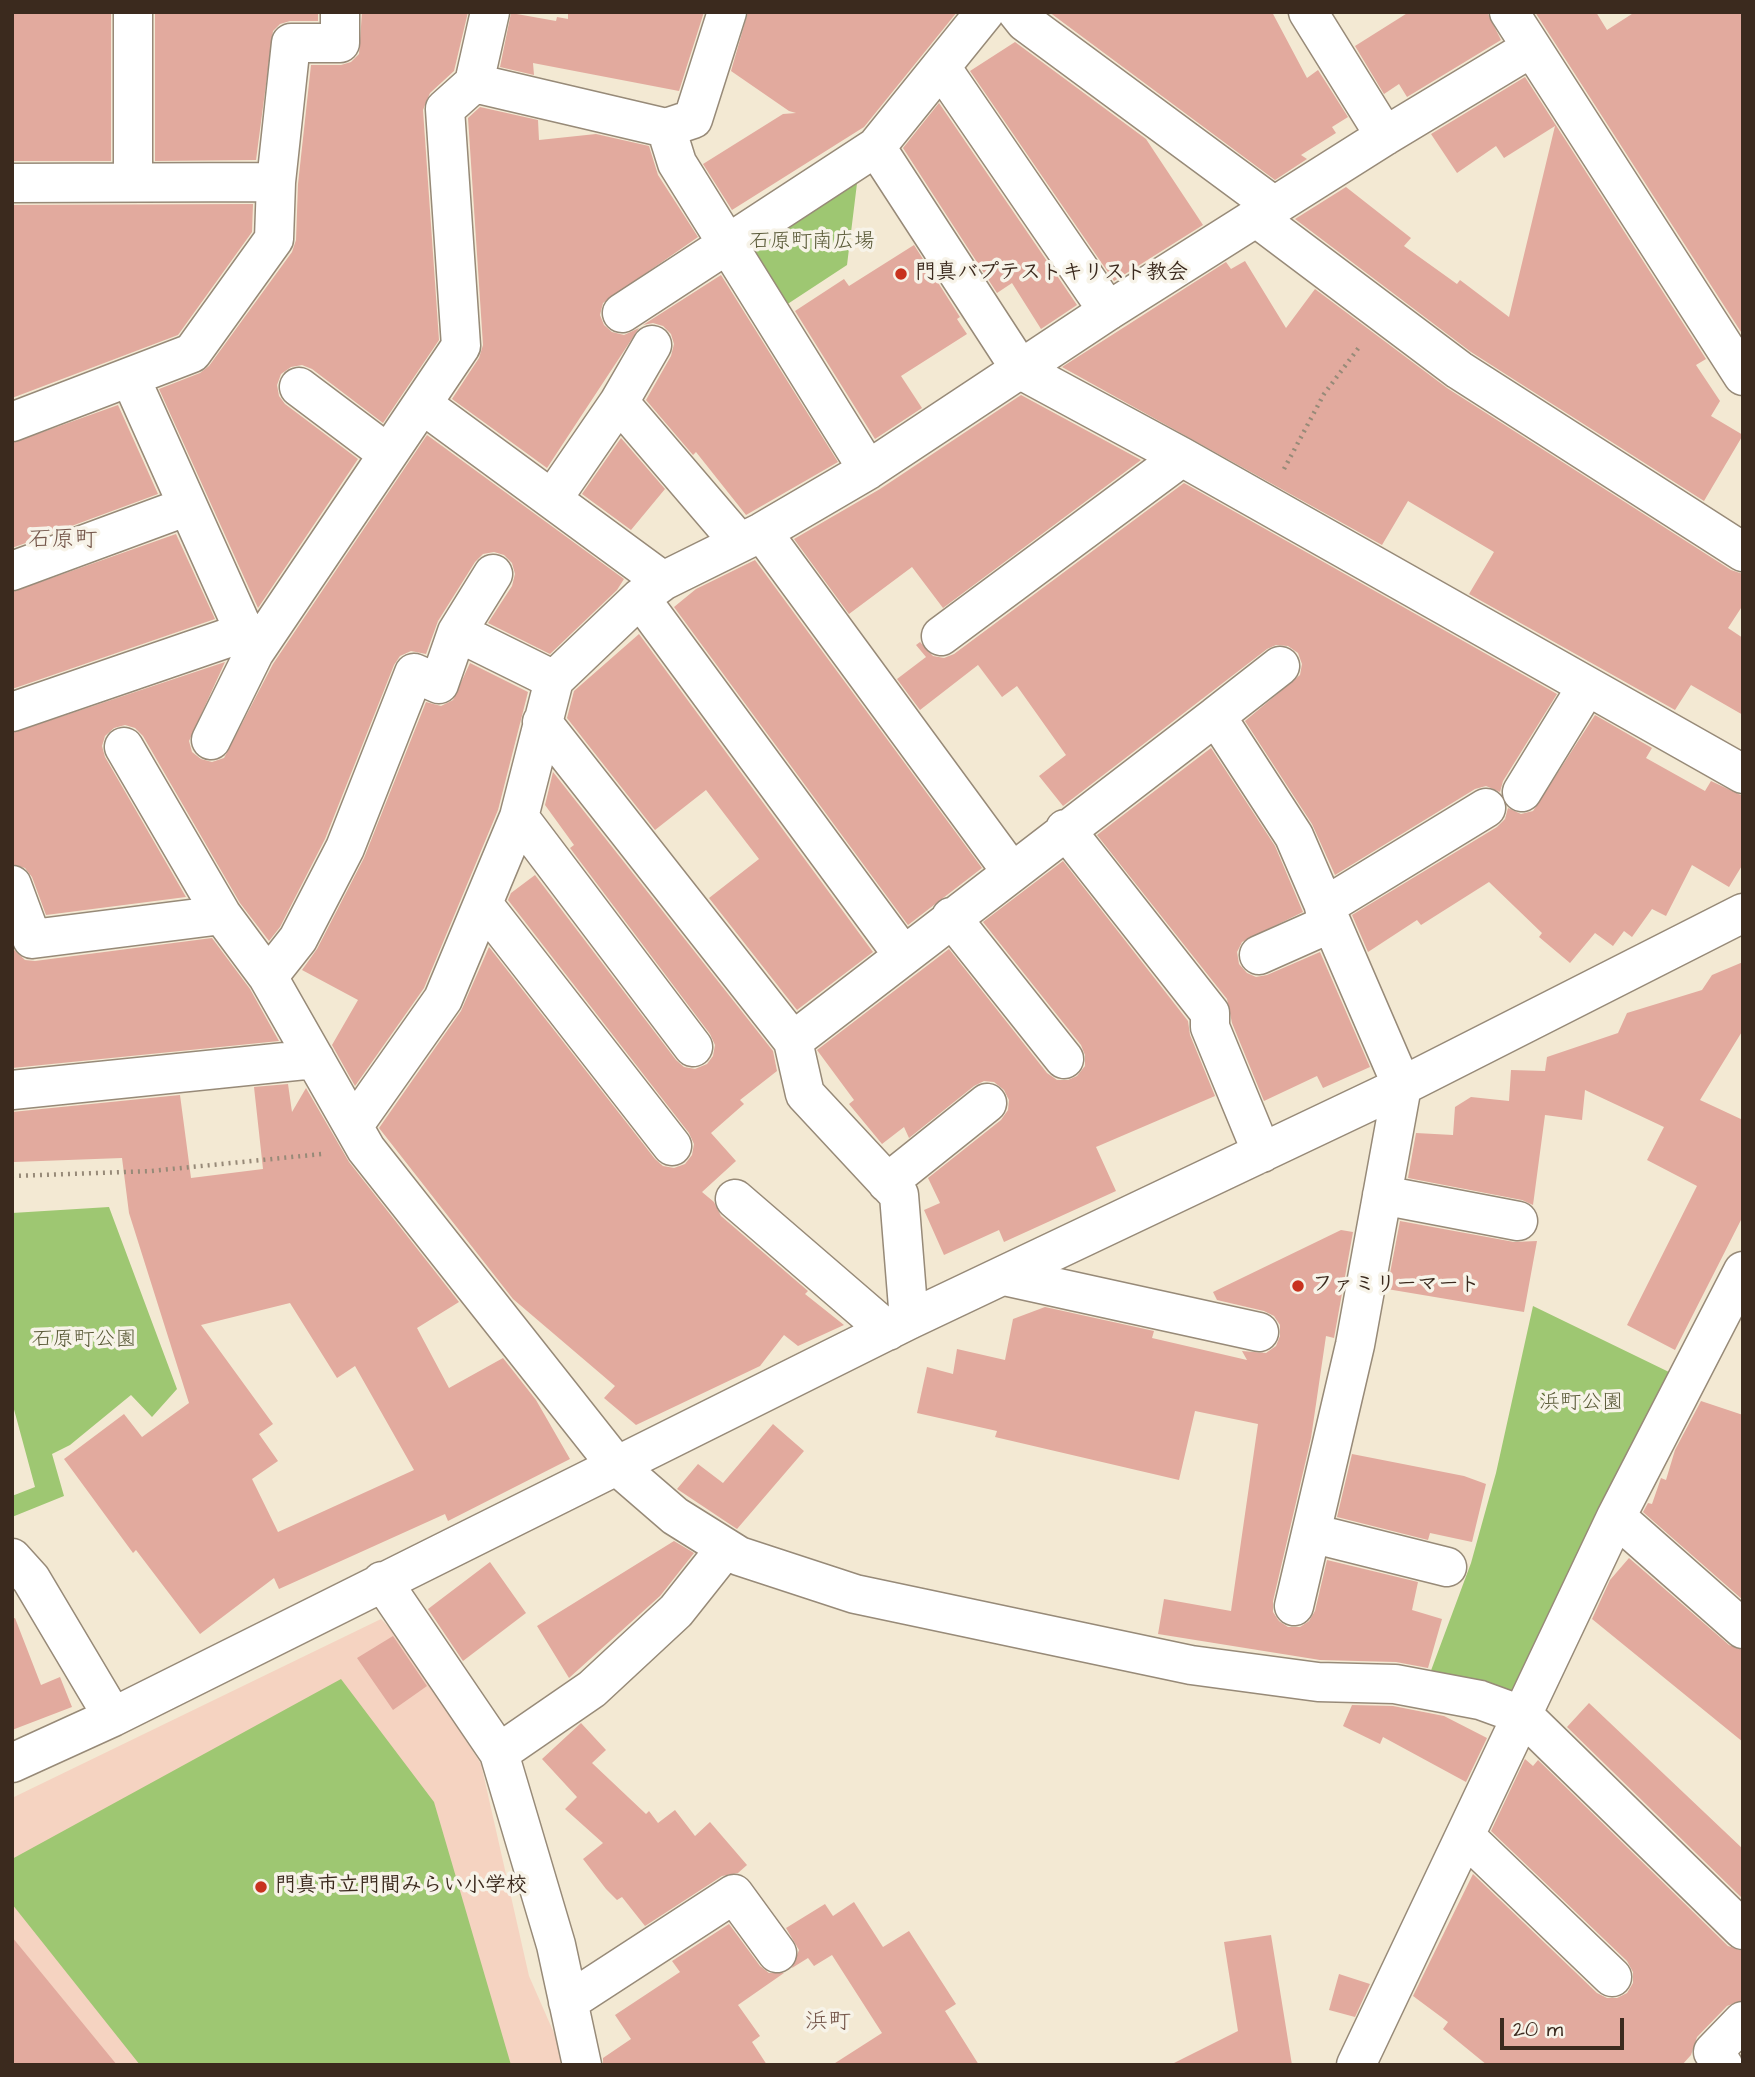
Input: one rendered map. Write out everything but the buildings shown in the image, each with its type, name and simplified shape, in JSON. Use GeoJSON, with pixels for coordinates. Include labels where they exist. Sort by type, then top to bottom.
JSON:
{"type":"FeatureCollection","features":[{"type":"Feature","properties":{"kind":"street"},"geometry":{"type":"LineString","coordinates":[[133,12],[133,182]]}},
{"type":"Feature","properties":{"kind":"street"},"geometry":{"type":"LineString","coordinates":[[12,422],[192,353],[274,239],[276,182],[292,43],[340,43],[340,12]]}},
{"type":"Feature","properties":{"kind":"street"},"geometry":{"type":"LineString","coordinates":[[211,740],[250,643],[388,454],[461,346],[445,109],[474,83],[490,12]]}},
{"type":"Feature","properties":{"kind":"street"},"geometry":{"type":"LineString","coordinates":[[474,83],[666,128],[693,119],[727,12]]}},
{"type":"Feature","properties":{"kind":"street"},"geometry":{"type":"LineString","coordinates":[[622,313],[876,147],[985,12]]}},
{"type":"Feature","properties":{"kind":"street"},"geometry":{"type":"LineString","coordinates":[[1017,12],[1026,22],[1266,212],[1385,314],[1459,370],[1743,552]]}},
{"type":"Feature","properties":{"kind":"street"},"geometry":{"type":"LineString","coordinates":[[1308,12],[1385,136]]}},
{"type":"Feature","properties":{"kind":"street"},"geometry":{"type":"LineString","coordinates":[[1509,12],[1743,376]]}},
{"type":"Feature","properties":{"kind":"street"},"geometry":{"type":"LineString","coordinates":[[360,1137],[443,999],[519,817],[554,680],[651,589],[751,537],[868,470],[1108,312],[1385,136],[1531,48]]}},
{"type":"Feature","properties":{"kind":"street"},"geometry":{"type":"LineString","coordinates":[[941,67],[1108,312]]}},
{"type":"Feature","properties":{"kind":"street"},"geometry":{"type":"LineString","coordinates":[[666,128],[677,163],[868,470]]}},
{"type":"Feature","properties":{"kind":"street"},"geometry":{"type":"LineString","coordinates":[[876,147],[1021,370],[1182,457],[1743,774]]}},
{"type":"Feature","properties":{"kind":"street"},"geometry":{"type":"LineString","coordinates":[[12,183],[276,182]]}},
{"type":"Feature","properties":{"kind":"street"},"geometry":{"type":"LineString","coordinates":[[553,498],[619,402],[652,345]]}},
{"type":"Feature","properties":{"kind":"street"},"geometry":{"type":"LineString","coordinates":[[130,377],[250,643]]}},
{"type":"Feature","properties":{"kind":"street"},"geometry":{"type":"LineString","coordinates":[[299,387],[388,454]]}},
{"type":"Feature","properties":{"kind":"street"},"geometry":{"type":"LineString","coordinates":[[619,402],[751,537],[1011,871]]}},
{"type":"Feature","properties":{"kind":"street"},"geometry":{"type":"LineString","coordinates":[[422,404],[553,498],[651,589],[903,954]]}},
{"type":"Feature","properties":{"kind":"street"},"geometry":{"type":"LineString","coordinates":[[941,636],[1182,457]]}},
{"type":"Feature","properties":{"kind":"street"},"geometry":{"type":"LineString","coordinates":[[12,571],[188,506]]}},
{"type":"Feature","properties":{"kind":"street"},"geometry":{"type":"LineString","coordinates":[[268,977],[298,939],[345,848],[414,673],[439,684],[457,632],[493,574]]}},
{"type":"Feature","properties":{"kind":"street"},"geometry":{"type":"LineString","coordinates":[[457,632],[554,680]]}},
{"type":"Feature","properties":{"kind":"street"},"geometry":{"type":"LineString","coordinates":[[12,712],[250,643]]}},
{"type":"Feature","properties":{"kind":"street"},"geometry":{"type":"LineString","coordinates":[[793,1041],[1280,666]]}},
{"type":"Feature","properties":{"kind":"street"},"geometry":{"type":"LineString","coordinates":[[1522,792],[1587,686]]}},
{"type":"Feature","properties":{"kind":"street"},"geometry":{"type":"LineString","coordinates":[[1216,716],[1294,836],[1402,1086],[1355,1345],[1294,1606]]}},
{"type":"Feature","properties":{"kind":"street"},"geometry":{"type":"LineString","coordinates":[[542,722],[793,1041],[805,1094],[899,1195],[899,1326]]}},
{"type":"Feature","properties":{"kind":"street"},"geometry":{"type":"LineString","coordinates":[[124,747],[222,915],[268,977],[360,1137],[616,1465],[675,1516],[739,1556],[855,1594],[1178,1663],[1318,1682],[1395,1684],[1480,1700],[1524,1716],[1743,1930]]}},
{"type":"Feature","properties":{"kind":"street"},"geometry":{"type":"LineString","coordinates":[[1259,954],[1328,915],[1486,807]]}},
{"type":"Feature","properties":{"kind":"street"},"geometry":{"type":"LineString","coordinates":[[519,817],[693,1047]]}},
{"type":"Feature","properties":{"kind":"street"},"geometry":{"type":"LineString","coordinates":[[1065,829],[1210,1013],[1210,1027],[1262,1153]]}},
{"type":"Feature","properties":{"kind":"street"},"geometry":{"type":"LineString","coordinates":[[12,885],[22,939],[222,915]]}},
{"type":"Feature","properties":{"kind":"street"},"geometry":{"type":"LineString","coordinates":[[483,904],[672,1146]]}},
{"type":"Feature","properties":{"kind":"street"},"geometry":{"type":"LineString","coordinates":[[12,1763],[113,1717],[899,1326],[1402,1086],[1743,913]]}},
{"type":"Feature","properties":{"kind":"street"},"geometry":{"type":"LineString","coordinates":[[951,918],[1064,1059]]}},
{"type":"Feature","properties":{"kind":"street"},"geometry":{"type":"LineString","coordinates":[[12,1090],[315,1059]]}},
{"type":"Feature","properties":{"kind":"street"},"geometry":{"type":"LineString","coordinates":[[887,1183],[987,1102]]}},
{"type":"Feature","properties":{"kind":"street"},"geometry":{"type":"LineString","coordinates":[[1382,1195],[1518,1221]]}},
{"type":"Feature","properties":{"kind":"street"},"geometry":{"type":"LineString","coordinates":[[735,1199],[899,1326]]}},
{"type":"Feature","properties":{"kind":"street"},"geometry":{"type":"LineString","coordinates":[[1356,2065],[1524,1716],[1616,1517],[1743,1271]]}},
{"type":"Feature","properties":{"kind":"street"},"geometry":{"type":"LineString","coordinates":[[1004,1276],[1259,1332]]}},
{"type":"Feature","properties":{"kind":"street"},"geometry":{"type":"LineString","coordinates":[[1616,1517],[1743,1629]]}},
{"type":"Feature","properties":{"kind":"street"},"geometry":{"type":"LineString","coordinates":[[1311,1533],[1447,1567]]}},
{"type":"Feature","properties":{"kind":"street"},"geometry":{"type":"LineString","coordinates":[[499,1754],[592,1689],[676,1611],[726,1548]]}},
{"type":"Feature","properties":{"kind":"street"},"geometry":{"type":"LineString","coordinates":[[12,1558],[31,1579],[113,1717]]}},
{"type":"Feature","properties":{"kind":"street"},"geometry":{"type":"LineString","coordinates":[[382,1581],[499,1754],[556,1945],[582,2065]]}},
{"type":"Feature","properties":{"kind":"street"},"geometry":{"type":"LineString","coordinates":[[1466,1837],[1612,1977]]}},
{"type":"Feature","properties":{"kind":"street"},"geometry":{"type":"LineString","coordinates":[[568,2003],[734,1894],[777,1953]]}},
{"type":"Feature","properties":{"kind":"street"},"geometry":{"type":"LineString","coordinates":[[1718,2059],[1743,2021]]}},
{"type":"Feature","properties":{"kind":"path"},"geometry":{"type":"LineString","coordinates":[[1265,504],[1324,394],[1385,314]]}},
{"type":"Feature","properties":{"kind":"path"},"geometry":{"type":"LineString","coordinates":[[12,1176],[151,1171],[360,1137]]}},
{"type":"Feature","properties":{"kind":"shaded area","name":"門真市立門間みらい小学校"},"geometry":{"type":"Polygon","coordinates":[[[381,1619],[404,1643],[481,1764],[529,1976],[568,2065],[12,2065],[12,1798],[381,1619]]]}},
{"type":"Feature","properties":{"kind":"green space","name":"石原町南広場"},"geometry":{"type":"Polygon","coordinates":[[[859,167],[847,265],[783,307],[753,260],[754,239],[859,167]]]}},
{"type":"Feature","properties":{"kind":"green space","name":"石原町公園"},"geometry":{"type":"Polygon","coordinates":[[[109,1207],[177,1389],[152,1417],[131,1395],[70,1445],[52,1454],[64,1496],[12,1517],[12,1496],[35,1487],[12,1402],[12,1213],[109,1207]]]}},
{"type":"Feature","properties":{"kind":"green space","name":"浜町公園"},"geometry":{"type":"Polygon","coordinates":[[[1533,1306],[1671,1373],[1589,1541],[1505,1703],[1426,1684],[1471,1563],[1496,1473],[1533,1306]]]}},
{"type":"Feature","properties":{"kind":"green space","name":"門真市立門間みらい小学校"},"geometry":{"type":"Polygon","coordinates":[[[341,1679],[434,1802],[511,2065],[140,2065],[12,1904],[12,1859],[341,1679]]]}},
{"type":"Feature","properties":{"kind":"place","name":"門真バプテストキリスト教会"},"geometry":{"type":"Point","coordinates":[901,274]}},
{"type":"Feature","properties":{"kind":"place","name":"ファミリーマート"},"geometry":{"type":"Point","coordinates":[1298,1286]}},
{"type":"Feature","properties":{"kind":"place","name":"門真市立門間みらい小学校"},"geometry":{"type":"Point","coordinates":[261,1887]}},
{"type":"Feature","properties":{"kind":"district","name":"石原町"},"geometry":{"type":"Point","coordinates":[63,541]}},
{"type":"Feature","properties":{"kind":"district","name":"浜町"},"geometry":{"type":"Point","coordinates":[828,2023]}}]}
